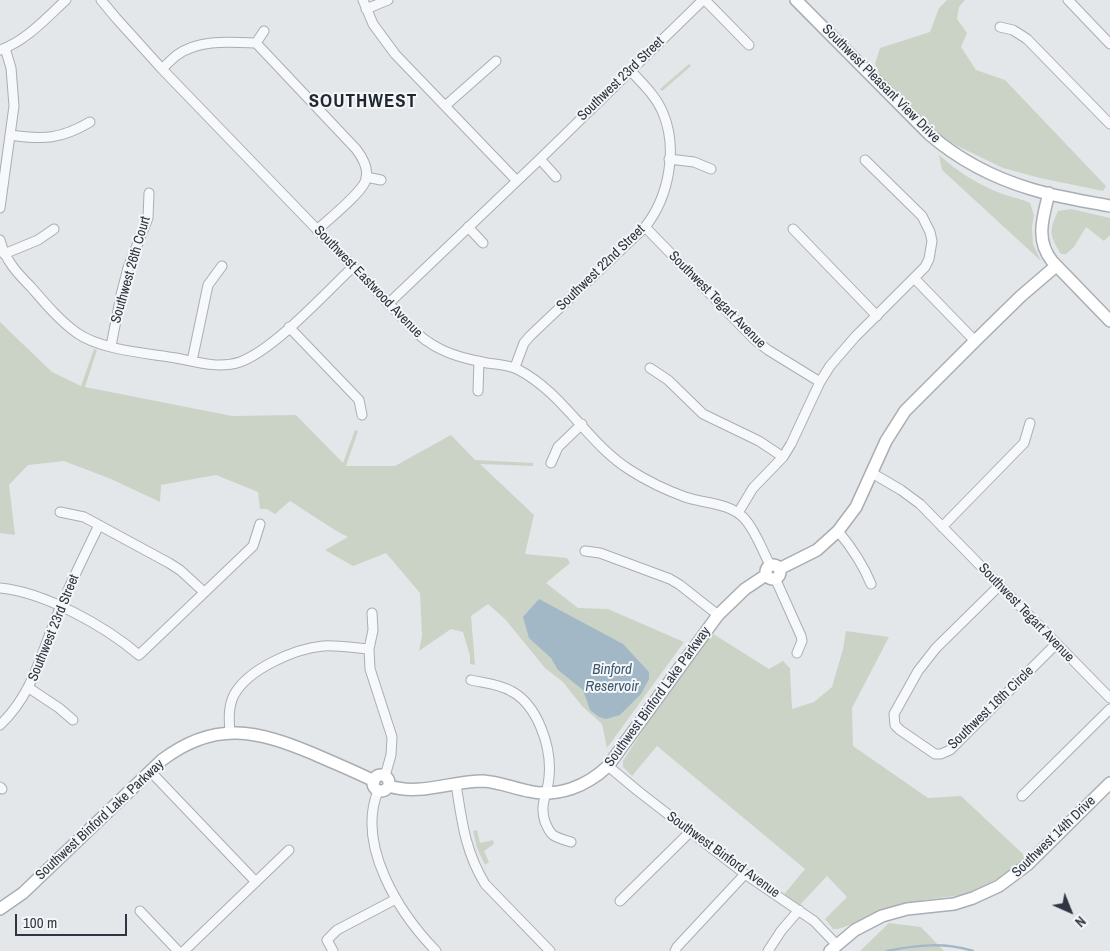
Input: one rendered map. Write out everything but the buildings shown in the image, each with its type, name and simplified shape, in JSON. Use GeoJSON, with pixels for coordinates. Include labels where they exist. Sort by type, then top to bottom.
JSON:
{"type":"FeatureCollection","features":[{"type":"Feature","properties":{"kind":"street"},"geometry":{"type":"LineString","coordinates":[[0,208],[14,106],[12,68],[2,49],[31,32],[66,0]]}},
{"type":"Feature","properties":{"kind":"street","name":"Southwest Eastwood Avenue"},"geometry":{"type":"LineString","coordinates":[[102,0],[162,68],[317,230],[388,304],[435,348],[450,354],[514,368],[548,390],[615,460],[630,471],[670,491],[697,500],[725,506],[738,513]]}},
{"type":"Feature","properties":{"kind":"street"},"geometry":{"type":"LineString","coordinates":[[388,0],[364,4],[384,41],[517,181]]}},
{"type":"Feature","properties":{"kind":"street"},"geometry":{"type":"LineString","coordinates":[[704,0],[749,45]]}},
{"type":"Feature","properties":{"kind":"street","name":"Southwest 23rd Street"},"geometry":{"type":"LineString","coordinates":[[388,304],[704,0]]}},
{"type":"Feature","properties":{"kind":"street","name":"Southwest Pleasant View Drive"},"geometry":{"type":"LineString","coordinates":[[796,0],[938,142],[965,160],[1020,186],[1110,206]]}},
{"type":"Feature","properties":{"kind":"street"},"geometry":{"type":"LineString","coordinates":[[1068,0],[1110,44]]}},
{"type":"Feature","properties":{"kind":"street"},"geometry":{"type":"LineString","coordinates":[[1000,27],[1013,30],[1027,39],[1110,124]]}},
{"type":"Feature","properties":{"kind":"street"},"geometry":{"type":"LineString","coordinates":[[256,44],[264,31]]}},
{"type":"Feature","properties":{"kind":"street"},"geometry":{"type":"LineString","coordinates":[[162,68],[177,55],[203,44],[228,42],[256,44],[359,153],[365,164],[366,181],[356,194],[317,230]]}},
{"type":"Feature","properties":{"kind":"street"},"geometry":{"type":"LineString","coordinates":[[445,106],[496,61]]}},
{"type":"Feature","properties":{"kind":"street","name":"Southwest 22nd Street"},"geometry":{"type":"LineString","coordinates":[[514,368],[524,343],[530,336],[645,227],[654,216],[663,198],[668,180],[670,159],[668,129],[663,113],[655,98],[630,70]]}},
{"type":"Feature","properties":{"kind":"street"},"geometry":{"type":"LineString","coordinates":[[10,135],[25,138],[52,137],[69,133],[90,122]]}},
{"type":"Feature","properties":{"kind":"street"},"geometry":{"type":"LineString","coordinates":[[540,159],[556,177]]}},
{"type":"Feature","properties":{"kind":"street"},"geometry":{"type":"LineString","coordinates":[[670,159],[694,162],[711,169]]}},
{"type":"Feature","properties":{"kind":"street"},"geometry":{"type":"LineString","coordinates":[[797,653],[802,636],[752,530],[738,513],[753,488],[783,457],[820,382],[843,350],[925,267],[931,250],[932,241],[927,224],[922,216],[864,160]]}},
{"type":"Feature","properties":{"kind":"street"},"geometry":{"type":"LineString","coordinates":[[366,177],[381,180]]}},
{"type":"Feature","properties":{"kind":"street","name":"Southwest 26th Court"},"geometry":{"type":"LineString","coordinates":[[110,346],[128,268],[148,218],[149,192]]}},
{"type":"Feature","properties":{"kind":"street"},"geometry":{"type":"LineString","coordinates":[[1049,193],[1041,233],[1045,251],[1054,264],[1110,321]]}},
{"type":"Feature","properties":{"kind":"street"},"geometry":{"type":"LineString","coordinates":[[468,227],[483,243]]}},
{"type":"Feature","properties":{"kind":"street","name":"Southwest Tegart Avenue"},"geometry":{"type":"LineString","coordinates":[[645,227],[755,340],[820,382]]}},
{"type":"Feature","properties":{"kind":"street"},"geometry":{"type":"LineString","coordinates":[[4,254],[38,240],[54,228]]}},
{"type":"Feature","properties":{"kind":"street"},"geometry":{"type":"LineString","coordinates":[[793,229],[877,316]]}},
{"type":"Feature","properties":{"kind":"street"},"geometry":{"type":"LineString","coordinates":[[0,240],[4,254],[16,271],[64,322],[78,334],[110,346],[214,365],[238,363],[256,354],[289,327],[353,267]]}},
{"type":"Feature","properties":{"kind":"street","name":"Southwest Binford Lake Parkway"},"geometry":{"type":"LineString","coordinates":[[0,909],[23,893],[170,754],[204,738],[230,733],[258,734],[276,739],[381,783],[412,790],[473,782],[491,782],[534,793],[545,793],[559,792],[592,779],[608,766],[718,615],[745,589],[773,572],[817,550],[838,532],[856,506],[892,431],[905,412],[1054,264]]}},
{"type":"Feature","properties":{"kind":"street"},"geometry":{"type":"LineString","coordinates":[[192,361],[208,285],[222,266]]}},
{"type":"Feature","properties":{"kind":"street"},"geometry":{"type":"LineString","coordinates":[[914,279],[975,341]]}},
{"type":"Feature","properties":{"kind":"street"},"geometry":{"type":"LineString","coordinates":[[289,327],[358,400],[362,415]]}},
{"type":"Feature","properties":{"kind":"street"},"geometry":{"type":"LineString","coordinates":[[478,391],[479,361]]}},
{"type":"Feature","properties":{"kind":"street"},"geometry":{"type":"LineString","coordinates":[[650,368],[668,380],[703,414],[759,441],[783,457]]}},
{"type":"Feature","properties":{"kind":"street"},"geometry":{"type":"LineString","coordinates":[[942,527],[1024,443],[1030,423]]}},
{"type":"Feature","properties":{"kind":"street"},"geometry":{"type":"LineString","coordinates":[[551,463],[558,447],[582,424]]}},
{"type":"Feature","properties":{"kind":"street","name":"Southwest Tegart Avenue"},"geometry":{"type":"LineString","coordinates":[[872,473],[910,496],[1110,698]]}},
{"type":"Feature","properties":{"kind":"street"},"geometry":{"type":"LineString","coordinates":[[60,512],[84,517],[169,563],[204,592]]}},
{"type":"Feature","properties":{"kind":"street"},"geometry":{"type":"LineString","coordinates":[[0,588],[23,592],[60,606],[110,633],[139,655],[253,546],[260,524]]}},
{"type":"Feature","properties":{"kind":"street","name":"Southwest 23rd Street"},"geometry":{"type":"LineString","coordinates":[[0,725],[29,688],[60,606],[99,525]]}},
{"type":"Feature","properties":{"kind":"street"},"geometry":{"type":"LineString","coordinates":[[838,532],[854,550],[871,584]]}},
{"type":"Feature","properties":{"kind":"street"},"geometry":{"type":"LineString","coordinates":[[585,551],[600,553],[670,579],[718,615]]}},
{"type":"Feature","properties":{"kind":"street","name":"Southwest 16th Circle"},"geometry":{"type":"LineString","coordinates":[[999,586],[947,636],[918,671],[894,714],[895,725],[934,754],[941,754],[950,750],[1056,644]]}},
{"type":"Feature","properties":{"kind":"street"},"geometry":{"type":"LineString","coordinates":[[372,613],[373,630],[369,649],[370,669],[392,737],[391,755],[372,807],[374,838],[380,862],[396,899],[412,925],[436,951]]}},
{"type":"Feature","properties":{"kind":"street"},"geometry":{"type":"LineString","coordinates":[[230,733],[230,705],[234,695],[246,681],[281,657],[310,648],[332,646],[369,649]]}},
{"type":"Feature","properties":{"kind":"street"},"geometry":{"type":"LineString","coordinates":[[470,680],[509,690],[521,698],[527,705],[539,725],[547,745],[549,778],[542,805],[547,825],[554,836],[570,842]]}},
{"type":"Feature","properties":{"kind":"street"},"geometry":{"type":"LineString","coordinates":[[29,688],[73,720]]}},
{"type":"Feature","properties":{"kind":"street"},"geometry":{"type":"LineString","coordinates":[[1022,796],[1110,709]]}},
{"type":"Feature","properties":{"kind":"street","name":"Southwest Binford Avenue"},"geometry":{"type":"LineString","coordinates":[[608,766],[745,874],[814,921],[834,948]]}},
{"type":"Feature","properties":{"kind":"street"},"geometry":{"type":"LineString","coordinates":[[150,771],[256,882]]}},
{"type":"Feature","properties":{"kind":"street","name":"Southwest 14th Drive"},"geometry":{"type":"LineString","coordinates":[[834,948],[856,930],[882,916],[907,909],[954,904],[999,886],[1027,865],[1110,783]]}},
{"type":"Feature","properties":{"kind":"street"},"geometry":{"type":"LineString","coordinates":[[456,784],[464,836],[478,873],[485,884],[550,951]]}},
{"type":"Feature","properties":{"kind":"street"},"geometry":{"type":"LineString","coordinates":[[620,901],[690,832]]}},
{"type":"Feature","properties":{"kind":"street"},"geometry":{"type":"LineString","coordinates":[[184,951],[289,850]]}},
{"type":"Feature","properties":{"kind":"street"},"geometry":{"type":"LineString","coordinates":[[675,951],[745,874]]}},
{"type":"Feature","properties":{"kind":"street"},"geometry":{"type":"LineString","coordinates":[[333,951],[327,940],[337,930],[396,899]]}},
{"type":"Feature","properties":{"kind":"street"},"geometry":{"type":"LineString","coordinates":[[768,951],[781,931],[799,910]]}},
{"type":"Feature","properties":{"kind":"street"},"geometry":{"type":"LineString","coordinates":[[140,911],[178,951]]}},
{"type":"Feature","properties":{"kind":"shaded area"},"geometry":{"type":"Polygon","coordinates":[[[947,0],[965,0],[959,7],[957,19],[967,33],[961,47],[976,70],[1005,80],[1106,186],[1103,191],[1003,168],[941,138],[885,85],[875,64],[880,48],[930,32],[939,8],[947,0]]]}},
{"type":"Feature","properties":{"kind":"shaded area"},"geometry":{"type":"Polygon","coordinates":[[[689,64],[691,66],[662,91],[660,89],[689,64]]]}},
{"type":"Feature","properties":{"kind":"shaded area"},"geometry":{"type":"Polygon","coordinates":[[[939,155],[960,172],[983,186],[1030,203],[1034,215],[1032,227],[1033,244],[1041,261],[942,170],[939,155]]]}},
{"type":"Feature","properties":{"kind":"shaded area"},"geometry":{"type":"Polygon","coordinates":[[[1071,209],[1110,218],[1110,235],[1104,241],[1086,227],[1074,247],[1066,254],[1061,254],[1052,237],[1053,223],[1058,211],[1071,209]]]}},
{"type":"Feature","properties":{"kind":"shaded area"},"geometry":{"type":"Polygon","coordinates":[[[0,322],[52,372],[81,386],[94,349],[97,350],[85,387],[232,416],[296,415],[343,463],[355,430],[358,431],[346,466],[395,466],[451,435],[475,460],[533,463],[533,466],[480,464],[534,515],[525,554],[567,558],[570,563],[546,583],[578,608],[608,609],[684,642],[607,748],[602,724],[582,706],[563,682],[545,668],[505,619],[488,604],[471,616],[475,665],[470,664],[470,656],[463,632],[451,629],[419,651],[422,636],[420,593],[386,553],[353,566],[325,550],[348,537],[290,501],[275,514],[267,509],[260,509],[258,492],[216,475],[161,485],[160,502],[111,479],[64,461],[28,465],[9,485],[15,535],[0,533],[0,322]]]}},
{"type":"Feature","properties":{"kind":"shaded area"},"geometry":{"type":"Polygon","coordinates":[[[707,630],[769,669],[783,661],[790,668],[792,709],[814,702],[832,687],[846,631],[889,637],[852,708],[853,746],[928,798],[961,796],[1023,854],[1024,858],[1001,877],[962,895],[923,900],[838,929],[833,929],[825,919],[847,897],[827,876],[799,906],[781,898],[805,869],[657,746],[632,776],[623,767],[623,761],[707,630]]]}},
{"type":"Feature","properties":{"kind":"shaded area"},"geometry":{"type":"Polygon","coordinates":[[[477,830],[480,843],[493,840],[494,844],[484,851],[489,862],[485,865],[477,848],[473,831],[477,830]]]}},
{"type":"Feature","properties":{"kind":"shaded area"},"geometry":{"type":"Polygon","coordinates":[[[889,923],[921,927],[944,951],[860,951],[889,923]]]}},
{"type":"Feature","properties":{"kind":"water","name":"Binford Reservoir"},"geometry":{"type":"Polygon","coordinates":[[[539,599],[623,644],[649,672],[649,679],[641,694],[620,715],[606,719],[599,717],[590,710],[583,690],[558,670],[551,658],[529,638],[523,617],[539,599]]]}},
{"type":"Feature","properties":{"kind":"waterway"},"geometry":{"type":"LineString","coordinates":[[887,951],[930,945],[952,946],[973,951]]}},
{"type":"Feature","properties":{"kind":"district","name":"SOUTHWEST"},"geometry":{"type":"Point","coordinates":[363,102]}}]}
